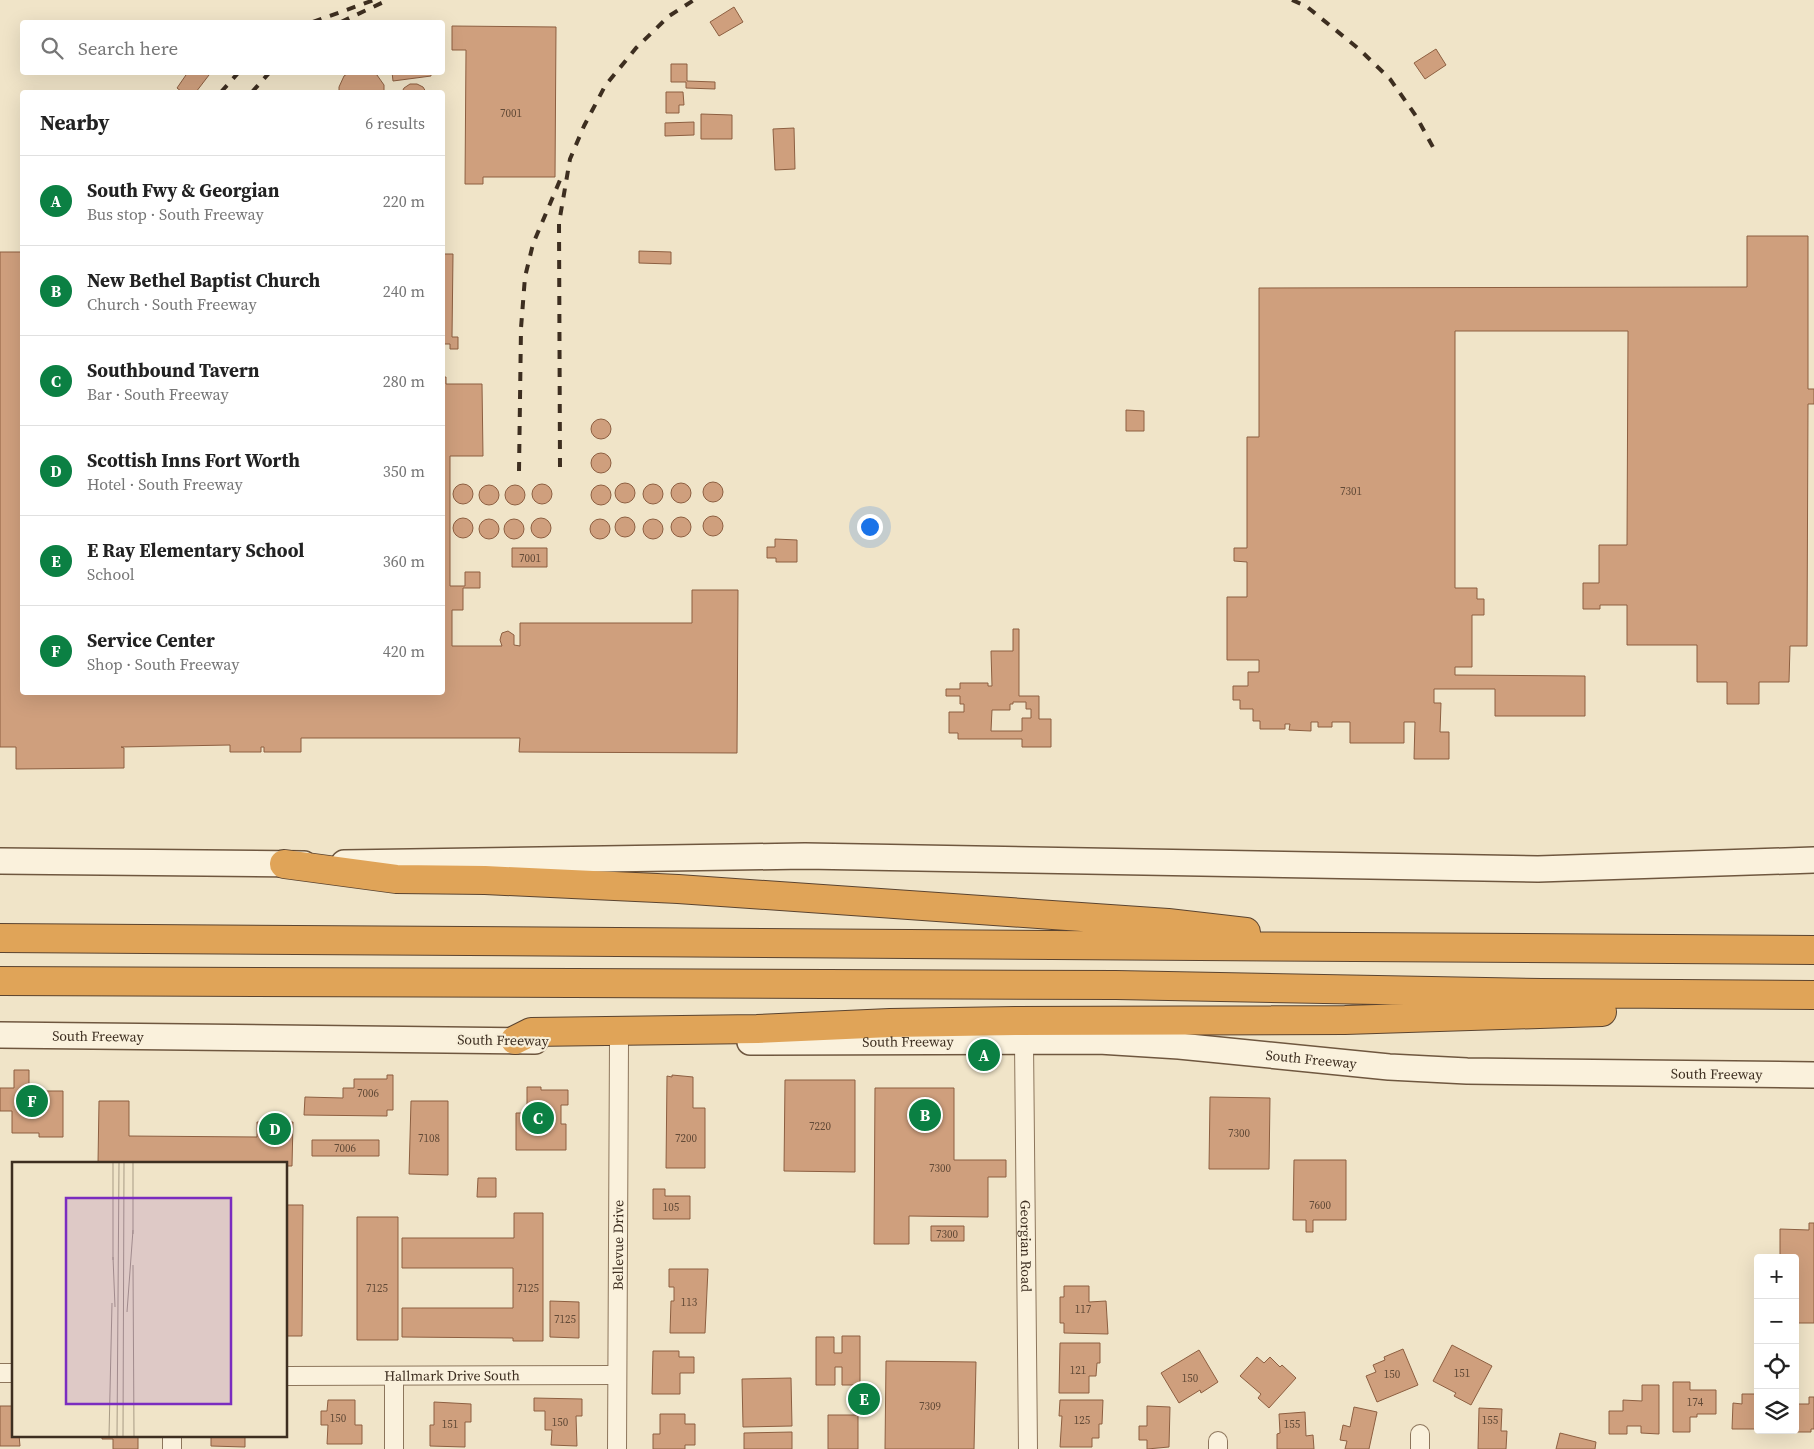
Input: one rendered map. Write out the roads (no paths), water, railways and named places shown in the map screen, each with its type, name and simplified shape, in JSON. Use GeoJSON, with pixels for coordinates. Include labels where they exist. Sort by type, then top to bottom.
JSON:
{"type":"FeatureCollection","features":[{"type":"Feature","properties":{"kind":"highway"},"geometry":{"type":"LineString","coordinates":[[284,864],[396,879],[485,880],[678,888],[1168,923],[1223,928],[1339,946]]}},
{"type":"Feature","properties":{"kind":"highway"},"geometry":{"type":"LineString","coordinates":[[0,938],[1814,950]]}},
{"type":"Feature","properties":{"kind":"highway"},"geometry":{"type":"LineString","coordinates":[[0,981],[1116,985],[1522,993],[1814,995]]}},
{"type":"Feature","properties":{"kind":"highway"},"geometry":{"type":"LineString","coordinates":[[515,1040],[531,1032],[756,1029],[899,1023],[1345,1020],[1584,1012],[1804,1011],[1814,1003]]}},
{"type":"Feature","properties":{"kind":"main road"},"geometry":{"type":"LineString","coordinates":[[0,861],[284,864],[805,856],[1538,869],[1814,860]]}},
{"type":"Feature","properties":{"kind":"main road","name":"South Freeway"},"geometry":{"type":"LineString","coordinates":[[0,1035],[619,1041],[1099,1041],[1170,1045],[1389,1067],[1467,1071],[1814,1076]]}},
{"type":"Feature","properties":{"kind":"street","name":"Bellevue Drive"},"geometry":{"type":"LineString","coordinates":[[617,1449],[619,1041]]}},
{"type":"Feature","properties":{"kind":"street","name":"Georgian Road"},"geometry":{"type":"LineString","coordinates":[[1024,1042],[1028,1449]]}},
{"type":"Feature","properties":{"kind":"street","name":"Hallmark Drive South"},"geometry":{"type":"LineString","coordinates":[[288,1376],[617,1375]]}},
{"type":"Feature","properties":{"kind":"street"},"geometry":{"type":"LineString","coordinates":[[394,1377],[394,1449]]}},
{"type":"Feature","properties":{"kind":"street"},"geometry":{"type":"LineString","coordinates":[[172,1436],[172,1449]]}},
{"type":"Feature","properties":{"kind":"railway"},"geometry":{"type":"LineString","coordinates":[[319,20],[374,0]]}},
{"type":"Feature","properties":{"kind":"railway"},"geometry":{"type":"LineString","coordinates":[[345,20],[388,0]]}},
{"type":"Feature","properties":{"kind":"railway"},"geometry":{"type":"LineString","coordinates":[[560,467],[559,223],[570,159],[584,126],[605,86],[636,48],[669,16],[694,0]]}},
{"type":"Feature","properties":{"kind":"railway"},"geometry":{"type":"LineString","coordinates":[[1292,0],[1306,6],[1359,49],[1390,79],[1416,116],[1434,149]]}},
{"type":"Feature","properties":{"kind":"railway"},"geometry":{"type":"LineString","coordinates":[[223,90],[236,75]]}},
{"type":"Feature","properties":{"kind":"railway"},"geometry":{"type":"LineString","coordinates":[[254,90],[267,75]]}},
{"type":"Feature","properties":{"kind":"railway"},"geometry":{"type":"LineString","coordinates":[[519,471],[521,328],[525,277],[533,244],[563,173]]}},
{"type":"Feature","properties":{"kind":"place","name":"South Fwy & Georgian"},"geometry":{"type":"Point","coordinates":[984,1055]}},
{"type":"Feature","properties":{"kind":"place","name":"Service Center"},"geometry":{"type":"Point","coordinates":[32,1101]}},
{"type":"Feature","properties":{"kind":"place","name":"New Bethel Baptist Church"},"geometry":{"type":"Point","coordinates":[925,1115]}},
{"type":"Feature","properties":{"kind":"place","name":"Southbound Tavern"},"geometry":{"type":"Point","coordinates":[538,1118]}},
{"type":"Feature","properties":{"kind":"place","name":"Scottish Inns Fort Worth"},"geometry":{"type":"Point","coordinates":[275,1129]}},
{"type":"Feature","properties":{"kind":"place","name":"E Ray Elementary School"},"geometry":{"type":"Point","coordinates":[864,1399]}}]}
